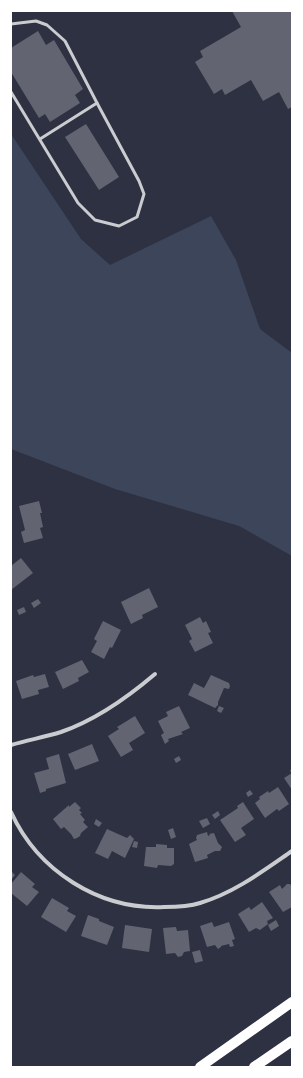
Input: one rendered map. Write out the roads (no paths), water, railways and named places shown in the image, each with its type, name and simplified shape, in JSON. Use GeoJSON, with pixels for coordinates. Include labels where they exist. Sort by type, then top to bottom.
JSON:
{"type":"FeatureCollection","features":[{"type":"Feature","properties":{"kind":"highway"},"geometry":{"type":"LineString","coordinates":[[200,1067],[292,1002]]}},
{"type":"Feature","properties":{"kind":"highway"},"geometry":{"type":"LineString","coordinates":[[254,1067],[292,1041]]}},
{"type":"Feature","properties":{"kind":"street"},"geometry":{"type":"LineString","coordinates":[[11,745],[74,727],[121,700],[155,674]]}},
{"type":"Feature","properties":{"kind":"street"},"geometry":{"type":"LineString","coordinates":[[11,812],[34,849],[54,868],[76,884],[100,897],[141,908],[188,906],[213,898],[237,887],[292,851]]}},
{"type":"Feature","properties":{"kind":"lane"},"geometry":{"type":"LineString","coordinates":[[11,24],[36,21],[47,25],[65,41],[96,103],[139,181],[144,194],[137,217],[119,226],[95,220],[78,203],[11,92]]}},
{"type":"Feature","properties":{"kind":"lane"},"geometry":{"type":"LineString","coordinates":[[40,139],[96,103]]}}]}
